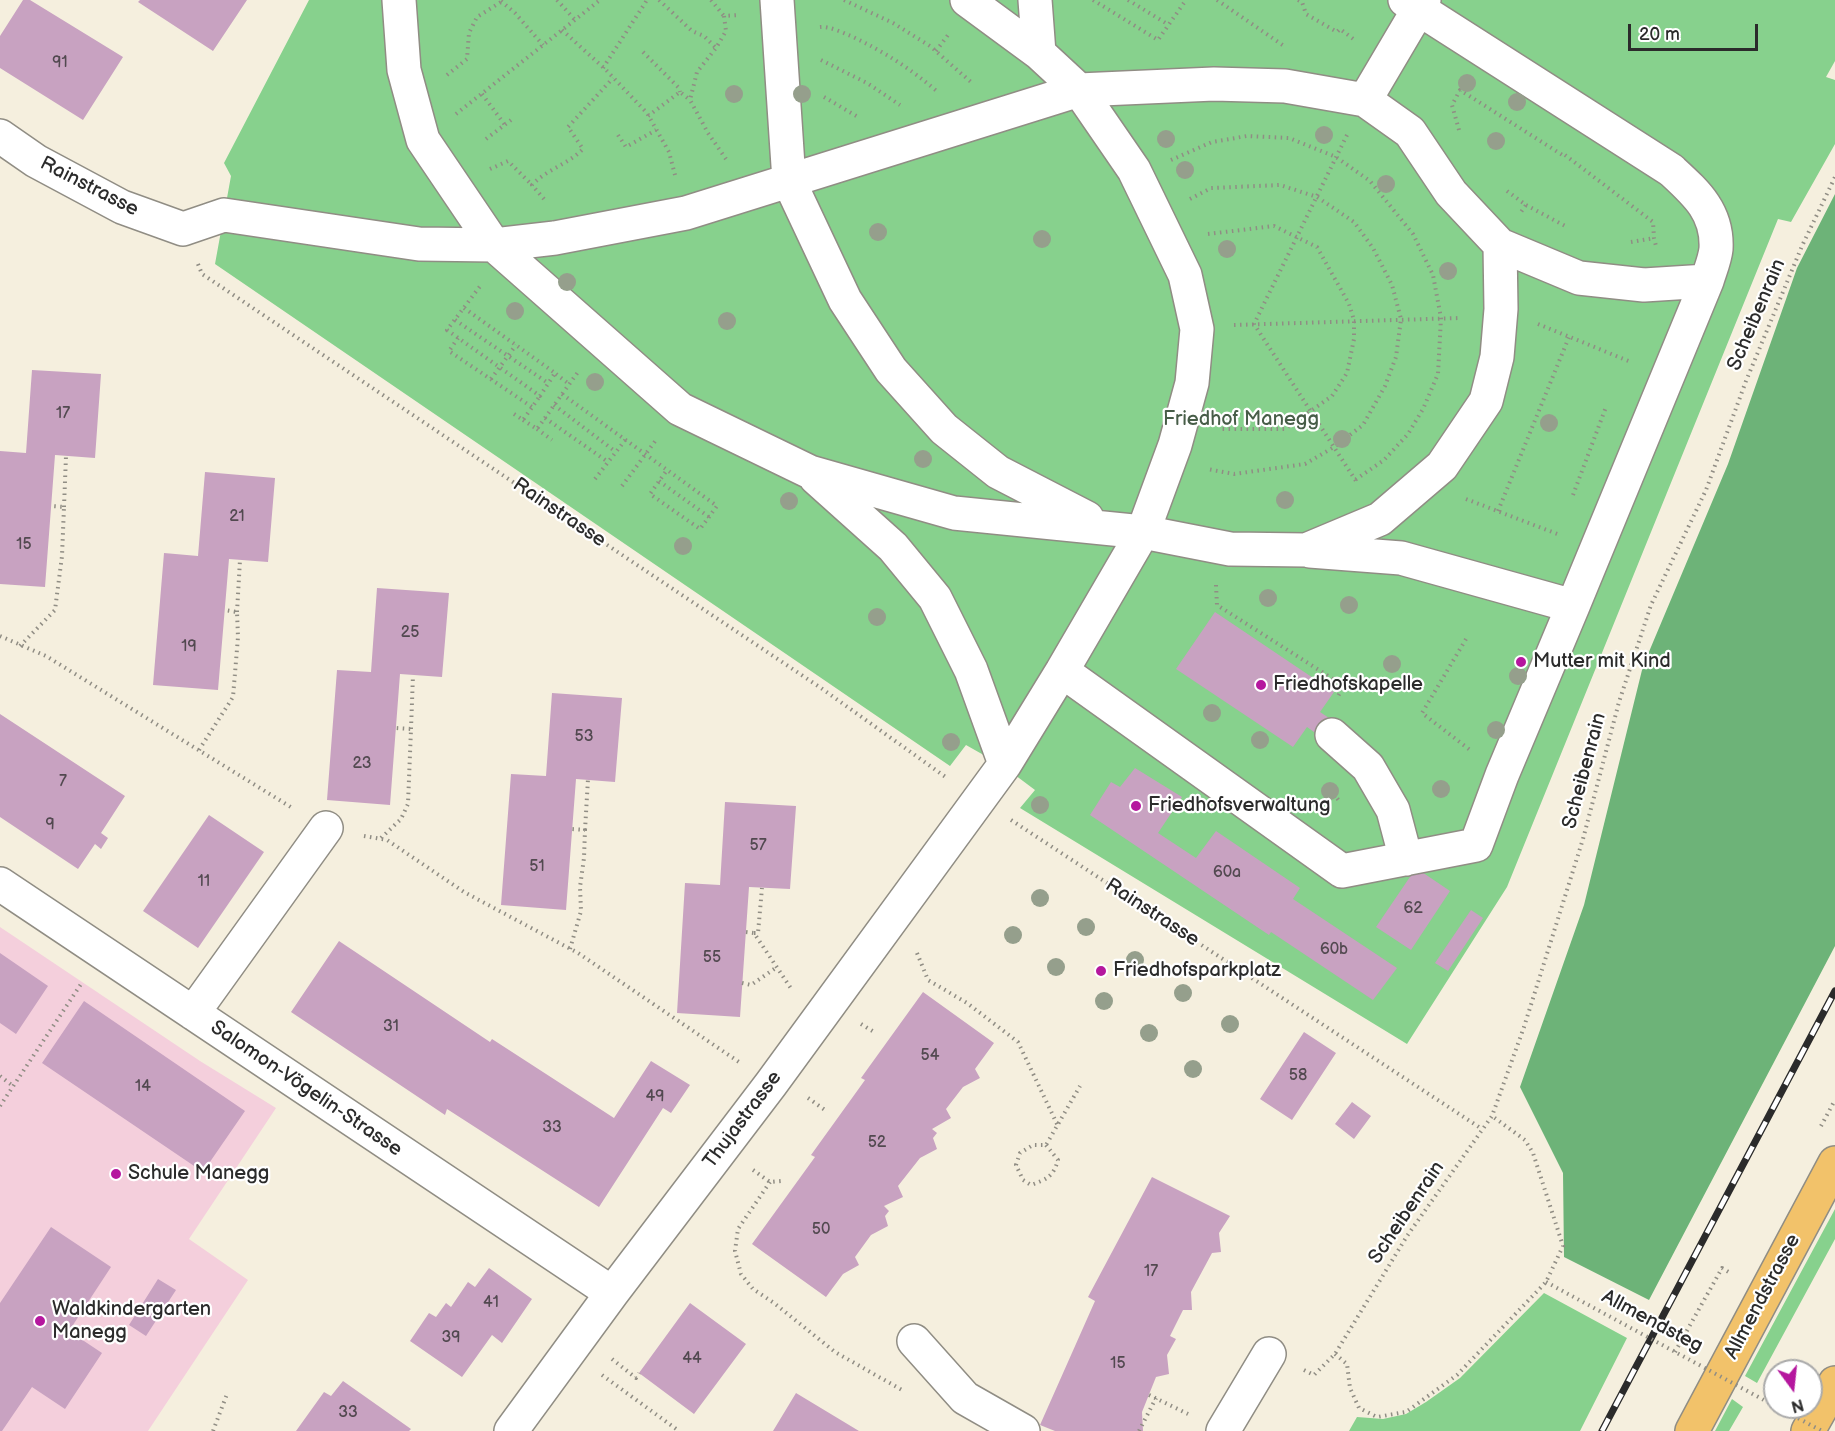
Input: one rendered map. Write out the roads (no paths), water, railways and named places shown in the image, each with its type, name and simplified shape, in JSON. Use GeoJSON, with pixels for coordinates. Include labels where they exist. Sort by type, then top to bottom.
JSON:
{"type":"FeatureCollection","features":[{"type":"Feature","properties":{"kind":"main road","name":"Allmendstrasse"},"geometry":{"type":"LineString","coordinates":[[1692,1431],[1835,1163]]}},
{"type":"Feature","properties":{"kind":"main road"},"geometry":{"type":"LineString","coordinates":[[1808,1431],[1835,1383]]}},
{"type":"Feature","properties":{"kind":"street"},"geometry":{"type":"LineString","coordinates":[[399,0],[404,70],[423,140],[499,249],[680,409],[810,472],[954,513],[1143,532],[1230,549],[1306,550],[1401,558],[1574,606]]}},
{"type":"Feature","properties":{"kind":"street","name":"Thujastrasse"},"geometry":{"type":"LineString","coordinates":[[512,1431],[612,1293],[771,1084],[988,812],[1005,764],[1143,532],[1168,463],[1192,384],[1197,329],[1185,275],[1136,177],[1079,90],[1039,53],[967,0]]}},
{"type":"Feature","properties":{"kind":"street"},"geometry":{"type":"LineString","coordinates":[[1035,0],[1039,53]]}},
{"type":"Feature","properties":{"kind":"street"},"geometry":{"type":"LineString","coordinates":[[1062,671],[1342,871],[1476,845],[1502,774],[1574,606],[1707,281],[1716,251],[1714,223],[1697,193],[1671,170],[1416,3],[1386,64],[1365,100]]}},
{"type":"Feature","properties":{"kind":"street"},"geometry":{"type":"LineString","coordinates":[[777,6],[789,181],[845,300],[891,370],[944,429],[998,472],[1108,528]]}},
{"type":"Feature","properties":{"kind":"street"},"geometry":{"type":"LineString","coordinates":[[499,249],[686,213],[1079,90],[1214,84],[1285,86],[1365,100],[1410,132],[1451,194],[1500,245],[1579,278],[1644,285],[1707,281]]}},
{"type":"Feature","properties":{"kind":"street","name":"Rainstrasse"},"geometry":{"type":"LineString","coordinates":[[0,136],[36,161],[123,207],[183,230],[224,215],[419,244],[499,249]]}},
{"type":"Feature","properties":{"kind":"street"},"geometry":{"type":"LineString","coordinates":[[1306,550],[1380,519],[1442,466],[1486,401],[1497,357],[1501,309],[1500,245]]}},
{"type":"Feature","properties":{"kind":"street"},"geometry":{"type":"LineString","coordinates":[[810,472],[893,547],[935,598],[971,670],[1005,764]]}},
{"type":"Feature","properties":{"kind":"street"},"geometry":{"type":"LineString","coordinates":[[1332,721],[1368,767],[1393,810],[1406,859]]}},
{"type":"Feature","properties":{"kind":"street"},"geometry":{"type":"LineString","coordinates":[[193,1013],[326,828]]}},
{"type":"Feature","properties":{"kind":"street","name":"Salomon-Vögelin-Strasse"},"geometry":{"type":"LineString","coordinates":[[0,884],[612,1293]]}},
{"type":"Feature","properties":{"kind":"street"},"geometry":{"type":"LineString","coordinates":[[914,1341],[965,1398],[1023,1431]]}},
{"type":"Feature","properties":{"kind":"street"},"geometry":{"type":"LineString","coordinates":[[1223,1431],[1269,1354]]}},
{"type":"Feature","properties":{"kind":"railway"},"geometry":{"type":"LineString","coordinates":[[1602,1431],[1835,991]]}},
{"type":"Feature","properties":{"kind":"place","name":"Mutter mit Kind"},"geometry":{"type":"Point","coordinates":[1521,662]}},
{"type":"Feature","properties":{"kind":"place","name":"Friedhofskapelle"},"geometry":{"type":"Point","coordinates":[1261,685]}},
{"type":"Feature","properties":{"kind":"place","name":"Friedhofsverwaltung"},"geometry":{"type":"Point","coordinates":[1136,806]}},
{"type":"Feature","properties":{"kind":"place","name":"Friedhofsparkplatz"},"geometry":{"type":"Point","coordinates":[1101,971]}},
{"type":"Feature","properties":{"kind":"place","name":"Schule Manegg"},"geometry":{"type":"Point","coordinates":[116,1174]}},
{"type":"Feature","properties":{"kind":"place","name":"Waldkindergarten Manegg"},"geometry":{"type":"Point","coordinates":[40,1321]}},
{"type":"Feature","properties":{"kind":"park label","name":"Friedhof Manegg"},"geometry":{"type":"Point","coordinates":[1241,420]}}]}
